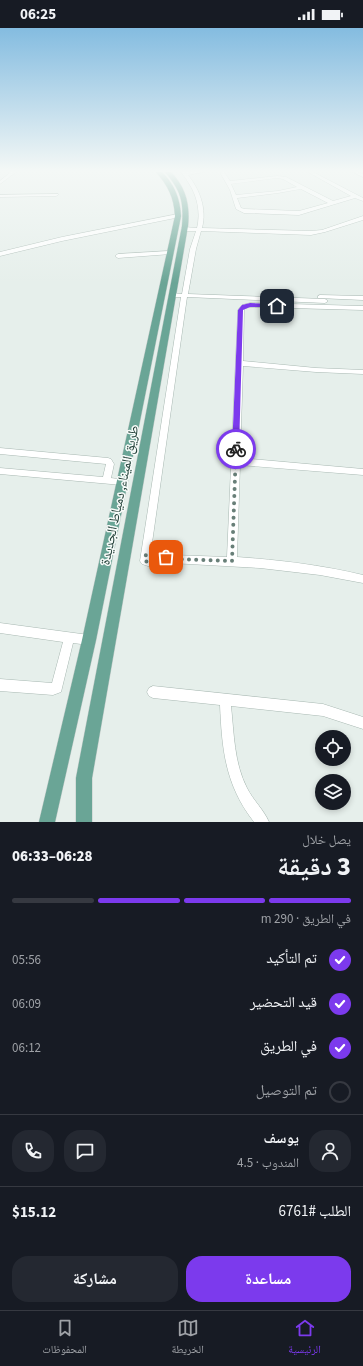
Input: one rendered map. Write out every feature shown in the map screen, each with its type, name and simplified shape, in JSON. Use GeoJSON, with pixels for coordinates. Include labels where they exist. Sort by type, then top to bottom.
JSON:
{"type":"FeatureCollection","features":[{"type":"Feature","properties":{"kind":"main road","name":"طريق الميناء, دمياط الجديدة"},"geometry":{"type":"LineString","coordinates":[[47,822],[89,640],[178,214],[177,209]]}},
{"type":"Feature","properties":{"kind":"main road","name":"طريق الميناء, دمياط الجديدة"},"geometry":{"type":"LineString","coordinates":[[84,822],[84,778],[185,227],[186,209]]}},
{"type":"Feature","properties":{"kind":"main road"},"geometry":{"type":"LineString","coordinates":[[154,330],[160,332],[166,330]]}},
{"type":"Feature","properties":{"kind":"street"},"geometry":{"type":"LineString","coordinates":[[200,209],[199,228],[193,248],[185,294],[145,561],[147,563],[158,563],[171,559],[232,561],[294,567],[363,579]]}},
{"type":"Feature","properties":{"kind":"street"},"geometry":{"type":"LineString","coordinates":[[239,209],[244,212],[295,213],[310,209]]}},
{"type":"Feature","properties":{"kind":"street"},"geometry":{"type":"LineString","coordinates":[[0,249],[158,215],[178,214]]}},
{"type":"Feature","properties":{"kind":"street"},"geometry":{"type":"LineString","coordinates":[[0,254],[178,214]]}},
{"type":"Feature","properties":{"kind":"street"},"geometry":{"type":"LineString","coordinates":[[185,227],[311,233],[324,231],[363,216]]}},
{"type":"Feature","properties":{"kind":"street"},"geometry":{"type":"LineString","coordinates":[[118,256],[169,253]]}},
{"type":"Feature","properties":{"kind":"street"},"geometry":{"type":"LineString","coordinates":[[172,293],[363,302]]}},
{"type":"Feature","properties":{"kind":"street"},"geometry":{"type":"LineString","coordinates":[[185,294],[363,298]]}},
{"type":"Feature","properties":{"kind":"street"},"geometry":{"type":"LineString","coordinates":[[232,561],[241,310],[244,306],[250,305],[363,308]]}},
{"type":"Feature","properties":{"kind":"street"},"geometry":{"type":"LineString","coordinates":[[239,363],[316,370],[363,372]]}},
{"type":"Feature","properties":{"kind":"street"},"geometry":{"type":"LineString","coordinates":[[0,451],[108,461],[110,464],[106,481]]}},
{"type":"Feature","properties":{"kind":"street"},"geometry":{"type":"LineString","coordinates":[[236,458],[363,468]]}},
{"type":"Feature","properties":{"kind":"street"},"geometry":{"type":"LineString","coordinates":[[236,458],[363,472]]}},
{"type":"Feature","properties":{"kind":"street"},"geometry":{"type":"LineString","coordinates":[[0,471],[122,482]]}},
{"type":"Feature","properties":{"kind":"street"},"geometry":{"type":"LineString","coordinates":[[0,628],[89,640]]}},
{"type":"Feature","properties":{"kind":"street"},"geometry":{"type":"LineString","coordinates":[[0,685],[53,689],[57,688],[69,638]]}},
{"type":"Feature","properties":{"kind":"street"},"geometry":{"type":"LineString","coordinates":[[153,692],[323,710],[363,723]]}},
{"type":"Feature","properties":{"kind":"street"},"geometry":{"type":"LineString","coordinates":[[225,699],[230,759],[237,784],[247,804],[262,822]]}},
{"type":"Feature","properties":{"kind":"way so far"},"geometry":{"type":"LineString","coordinates":[[166,557],[146,554],[145,562],[158,563],[171,559],[232,561],[236,449]]}},
{"type":"Feature","properties":{"kind":"route"},"geometry":{"type":"LineString","coordinates":[[236,449],[241,310],[244,306],[250,305],[277,306]]}}]}
